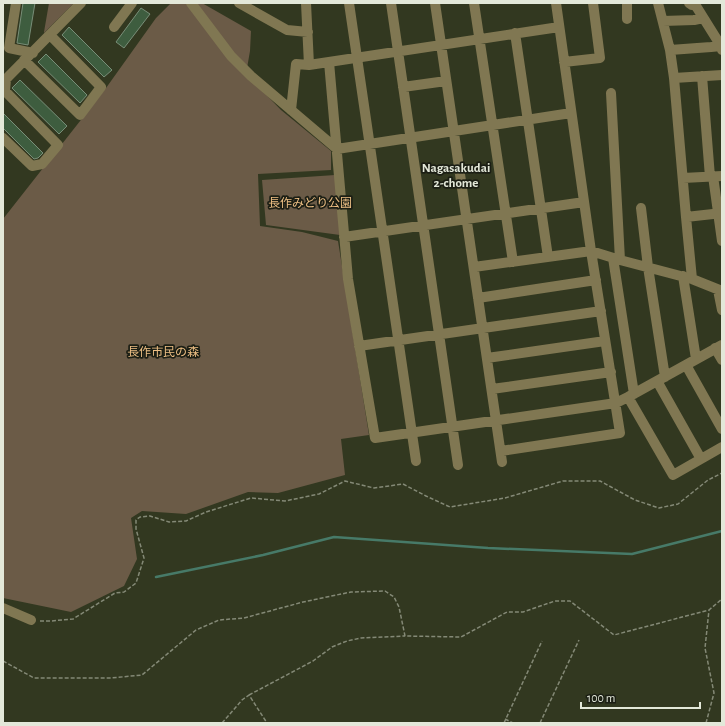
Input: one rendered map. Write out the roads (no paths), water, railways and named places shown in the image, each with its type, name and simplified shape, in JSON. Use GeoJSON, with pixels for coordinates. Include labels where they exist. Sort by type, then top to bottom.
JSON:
{"type":"FeatureCollection","features":[{"type":"Feature","properties":{"kind":"street"},"geometry":{"type":"LineString","coordinates":[[16,3],[9,48],[33,53]]}},
{"type":"Feature","properties":{"kind":"street"},"geometry":{"type":"LineString","coordinates":[[3,138],[32,166],[42,164],[58,145],[4,91],[4,79],[33,53],[81,3]]}},
{"type":"Feature","properties":{"kind":"street"},"geometry":{"type":"LineString","coordinates":[[114,27],[132,3]]}},
{"type":"Feature","properties":{"kind":"street"},"geometry":{"type":"LineString","coordinates":[[191,3],[231,56],[251,76],[337,149],[571,113]]}},
{"type":"Feature","properties":{"kind":"street"},"geometry":{"type":"LineString","coordinates":[[239,3],[287,30],[308,32]]}},
{"type":"Feature","properties":{"kind":"street"},"geometry":{"type":"LineString","coordinates":[[349,3],[416,461]]}},
{"type":"Feature","properties":{"kind":"street"},"geometry":{"type":"LineString","coordinates":[[391,3],[458,465]]}},
{"type":"Feature","properties":{"kind":"street"},"geometry":{"type":"LineString","coordinates":[[435,3],[502,462]]}},
{"type":"Feature","properties":{"kind":"street"},"geometry":{"type":"LineString","coordinates":[[474,3],[513,262]]}},
{"type":"Feature","properties":{"kind":"street"},"geometry":{"type":"LineString","coordinates":[[501,451],[620,433],[591,251],[556,3]]}},
{"type":"Feature","properties":{"kind":"street"},"geometry":{"type":"LineString","coordinates":[[564,62],[600,58],[593,3]]}},
{"type":"Feature","properties":{"kind":"street"},"geometry":{"type":"LineString","coordinates":[[627,3],[627,19]]}},
{"type":"Feature","properties":{"kind":"street"},"geometry":{"type":"LineString","coordinates":[[658,3],[670,50],[674,78],[686,217],[687,278],[696,359]]}},
{"type":"Feature","properties":{"kind":"street"},"geometry":{"type":"LineString","coordinates":[[689,3],[696,6],[721,48]]}},
{"type":"Feature","properties":{"kind":"street"},"geometry":{"type":"LineString","coordinates":[[304,4],[308,32],[308,65]]}},
{"type":"Feature","properties":{"kind":"street"},"geometry":{"type":"LineString","coordinates":[[663,21],[694,20],[703,18]]}},
{"type":"Feature","properties":{"kind":"street"},"geometry":{"type":"LineString","coordinates":[[292,110],[296,64],[308,65],[330,62],[559,27]]}},
{"type":"Feature","properties":{"kind":"street"},"geometry":{"type":"LineString","coordinates":[[515,33],[548,257]]}},
{"type":"Feature","properties":{"kind":"street"},"geometry":{"type":"LineString","coordinates":[[24,60],[80,115],[101,87],[50,35]]}},
{"type":"Feature","properties":{"kind":"street"},"geometry":{"type":"LineString","coordinates":[[670,50],[711,47],[721,48]]}},
{"type":"Feature","properties":{"kind":"street"},"geometry":{"type":"LineString","coordinates":[[330,62],[348,279],[375,438],[616,403],[719,346],[722,360]]}},
{"type":"Feature","properties":{"kind":"street"},"geometry":{"type":"LineString","coordinates":[[674,78],[722,75]]}},
{"type":"Feature","properties":{"kind":"street"},"geometry":{"type":"LineString","coordinates":[[702,76],[720,213],[722,241]]}},
{"type":"Feature","properties":{"kind":"street"},"geometry":{"type":"LineString","coordinates":[[403,87],[446,81]]}},
{"type":"Feature","properties":{"kind":"street"},"geometry":{"type":"LineString","coordinates":[[611,93],[616,259],[631,396],[673,475],[722,447]]}},
{"type":"Feature","properties":{"kind":"street"},"geometry":{"type":"LineString","coordinates":[[683,178],[715,176]]}},
{"type":"Feature","properties":{"kind":"street"},"geometry":{"type":"LineString","coordinates":[[344,237],[584,202]]}},
{"type":"Feature","properties":{"kind":"street"},"geometry":{"type":"LineString","coordinates":[[641,208],[661,379],[701,459]]}},
{"type":"Feature","properties":{"kind":"street"},"geometry":{"type":"LineString","coordinates":[[686,217],[720,213]]}},
{"type":"Feature","properties":{"kind":"street"},"geometry":{"type":"LineString","coordinates":[[474,267],[591,251],[687,278],[720,291],[722,310]]}},
{"type":"Feature","properties":{"kind":"street"},"geometry":{"type":"LineString","coordinates":[[478,298],[596,280]]}},
{"type":"Feature","properties":{"kind":"street"},"geometry":{"type":"LineString","coordinates":[[359,346],[601,311]]}},
{"type":"Feature","properties":{"kind":"street"},"geometry":{"type":"LineString","coordinates":[[487,358],[606,341]]}},
{"type":"Feature","properties":{"kind":"street"},"geometry":{"type":"LineString","coordinates":[[686,365],[722,429]]}},
{"type":"Feature","properties":{"kind":"street"},"geometry":{"type":"LineString","coordinates":[[492,389],[611,372]]}},
{"type":"Feature","properties":{"kind":"street"},"geometry":{"type":"LineString","coordinates":[[3,608],[31,620]]}},
{"type":"Feature","properties":{"kind":"waterway"},"geometry":{"type":"LineString","coordinates":[[156,577],[263,555],[334,537],[488,548],[632,554],[722,531]]}},
{"type":"Feature","properties":{"kind":"district","name":"Nagasakudai 2-chome"},"geometry":{"type":"Point","coordinates":[456,176]}},
{"type":"Feature","properties":{"kind":"park label","name":"長作みどり公園"},"geometry":{"type":"Point","coordinates":[310,203]}},
{"type":"Feature","properties":{"kind":"park label","name":"長作市民の森"},"geometry":{"type":"Point","coordinates":[163,352]}}]}
